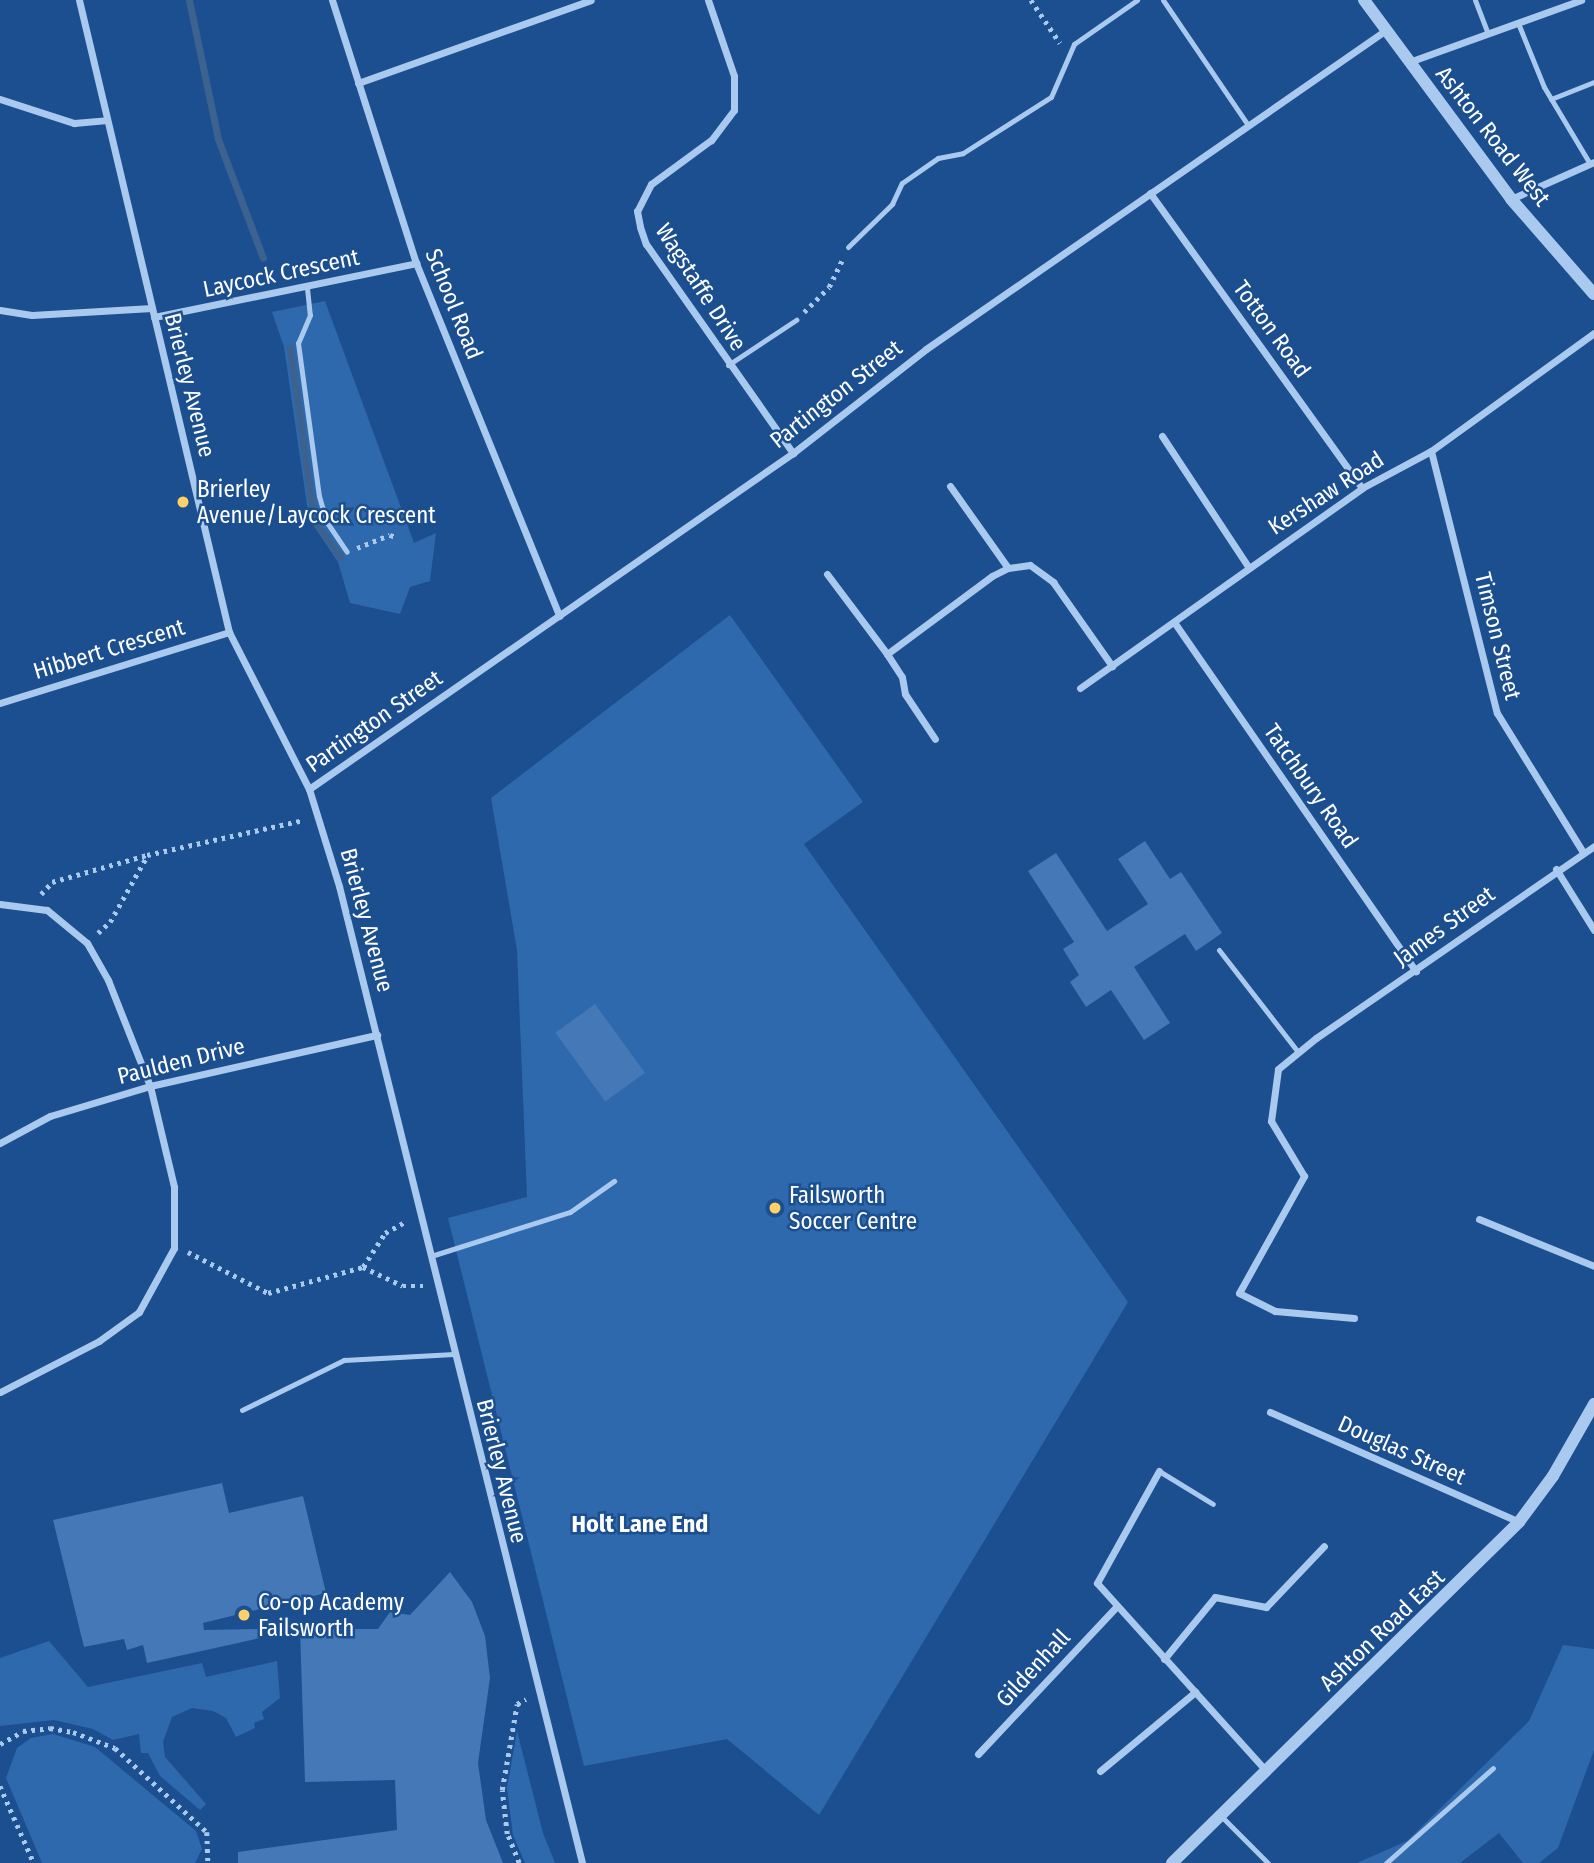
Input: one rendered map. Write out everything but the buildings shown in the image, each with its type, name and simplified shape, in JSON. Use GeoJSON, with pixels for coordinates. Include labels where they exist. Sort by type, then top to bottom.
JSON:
{"type":"FeatureCollection","features":[{"type":"Feature","properties":{"kind":"street","name":"Brierley Avenue"},"geometry":{"type":"LineString","coordinates":[[79,0],[229,632],[309,789],[318,817],[377,1035],[536,1693],[582,1863]]}},
{"type":"Feature","properties":{"kind":"street","name":"School Road"},"geometry":{"type":"LineString","coordinates":[[332,0],[416,263],[559,616]]}},
{"type":"Feature","properties":{"kind":"street"},"geometry":{"type":"LineString","coordinates":[[358,83],[591,0]]}},
{"type":"Feature","properties":{"kind":"street","name":"Wagstaffe Drive"},"geometry":{"type":"LineString","coordinates":[[708,0],[734,76],[734,110],[712,140],[652,184],[637,211],[646,244],[793,453]]}},
{"type":"Feature","properties":{"kind":"street","name":"Ashton Road West"},"geometry":{"type":"LineString","coordinates":[[1364,0],[1511,199],[1594,293]]}},
{"type":"Feature","properties":{"kind":"street"},"geometry":{"type":"LineString","coordinates":[[1409,62],[1581,0]]}},
{"type":"Feature","properties":{"kind":"street","name":"Partington Street"},"geometry":{"type":"LineString","coordinates":[[309,789],[793,453],[926,349],[1386,30]]}},
{"type":"Feature","properties":{"kind":"street"},"geometry":{"type":"LineString","coordinates":[[0,99],[74,123],[107,120]]}},
{"type":"Feature","properties":{"kind":"street"},"geometry":{"type":"LineString","coordinates":[[1511,199],[1592,163]]}},
{"type":"Feature","properties":{"kind":"street","name":"Totton Road"},"geometry":{"type":"LineString","coordinates":[[1150,193],[1362,488]]}},
{"type":"Feature","properties":{"kind":"street","name":"Laycock Crescent"},"geometry":{"type":"LineString","coordinates":[[153,317],[307,288],[416,263]]}},
{"type":"Feature","properties":{"kind":"street"},"geometry":{"type":"LineString","coordinates":[[0,310],[33,315],[152,308]]}},
{"type":"Feature","properties":{"kind":"street","name":"Kershaw Road"},"geometry":{"type":"LineString","coordinates":[[1080,688],[1362,488],[1432,451],[1594,333]]}},
{"type":"Feature","properties":{"kind":"street"},"geometry":{"type":"LineString","coordinates":[[1162,436],[1249,568]]}},
{"type":"Feature","properties":{"kind":"street","name":"Timson Street"},"geometry":{"type":"LineString","coordinates":[[1432,451],[1497,713],[1583,852]]}},
{"type":"Feature","properties":{"kind":"street"},"geometry":{"type":"LineString","coordinates":[[950,486],[1008,568]]}},
{"type":"Feature","properties":{"kind":"street"},"geometry":{"type":"LineString","coordinates":[[887,654],[1008,568],[1030,565],[1053,582],[1112,666]]}},
{"type":"Feature","properties":{"kind":"street"},"geometry":{"type":"LineString","coordinates":[[827,574],[887,654],[902,677],[905,694],[935,739]]}},
{"type":"Feature","properties":{"kind":"street","name":"Tatchbury Road"},"geometry":{"type":"LineString","coordinates":[[1174,622],[1416,971]]}},
{"type":"Feature","properties":{"kind":"street","name":"Hibbert Crescent"},"geometry":{"type":"LineString","coordinates":[[0,703],[229,632]]}},
{"type":"Feature","properties":{"kind":"street","name":"James Street"},"geometry":{"type":"LineString","coordinates":[[1354,1318],[1275,1311],[1239,1293],[1304,1176],[1271,1121],[1278,1069],[1316,1038],[1416,971],[1556,869],[1594,846]]}},
{"type":"Feature","properties":{"kind":"street"},"geometry":{"type":"LineString","coordinates":[[1556,869],[1594,930]]}},
{"type":"Feature","properties":{"kind":"street"},"geometry":{"type":"LineString","coordinates":[[0,904],[47,910],[87,943],[108,980],[150,1086],[174,1187],[174,1248],[139,1312],[99,1341],[0,1392]]}},
{"type":"Feature","properties":{"kind":"street","name":"Paulden Drive"},"geometry":{"type":"LineString","coordinates":[[0,1143],[50,1116],[150,1086],[377,1035]]}},
{"type":"Feature","properties":{"kind":"street"},"geometry":{"type":"LineString","coordinates":[[1479,1219],[1594,1266]]}},
{"type":"Feature","properties":{"kind":"street","name":"Ashton Road East"},"geometry":{"type":"LineString","coordinates":[[1172,1863],[1519,1522],[1553,1476],[1594,1404]]}},
{"type":"Feature","properties":{"kind":"street","name":"Douglas Street"},"geometry":{"type":"LineString","coordinates":[[1270,1412],[1519,1522]]}},
{"type":"Feature","properties":{"kind":"street"},"geometry":{"type":"LineString","coordinates":[[1159,1472],[1097,1583],[1266,1772]]}},
{"type":"Feature","properties":{"kind":"street"},"geometry":{"type":"LineString","coordinates":[[1164,1659],[1215,1597],[1266,1607],[1324,1546]]}},
{"type":"Feature","properties":{"kind":"street","name":"Gildenhall"},"geometry":{"type":"LineString","coordinates":[[978,1754],[1116,1607]]}},
{"type":"Feature","properties":{"kind":"street"},"geometry":{"type":"LineString","coordinates":[[1100,1771],[1195,1692]]}},
{"type":"Feature","properties":{"kind":"lane"},"geometry":{"type":"LineString","coordinates":[[848,247],[892,204],[902,183],[938,158],[963,153],[1051,97],[1062,79],[1068,54],[1088,30],[1138,0]]}},
{"type":"Feature","properties":{"kind":"lane"},"geometry":{"type":"LineString","coordinates":[[1163,0],[1248,125]]}},
{"type":"Feature","properties":{"kind":"lane"},"geometry":{"type":"LineString","coordinates":[[1475,0],[1488,34]]}},
{"type":"Feature","properties":{"kind":"lane"},"geometry":{"type":"LineString","coordinates":[[1518,23],[1551,99],[1592,163]]}},
{"type":"Feature","properties":{"kind":"lane"},"geometry":{"type":"LineString","coordinates":[[1551,99],[1594,82]]}},
{"type":"Feature","properties":{"kind":"lane"},"geometry":{"type":"LineString","coordinates":[[307,288],[310,315],[298,343],[319,496],[326,521],[347,552]]}},
{"type":"Feature","properties":{"kind":"lane"},"geometry":{"type":"LineString","coordinates":[[729,365],[796,320]]}},
{"type":"Feature","properties":{"kind":"lane"},"geometry":{"type":"LineString","coordinates":[[1219,950],[1298,1052]]}},
{"type":"Feature","properties":{"kind":"lane"},"geometry":{"type":"LineString","coordinates":[[431,1256],[570,1212],[614,1181]]}},
{"type":"Feature","properties":{"kind":"lane"},"geometry":{"type":"LineString","coordinates":[[242,1410],[344,1360],[454,1354]]}},
{"type":"Feature","properties":{"kind":"lane"},"geometry":{"type":"LineString","coordinates":[[1159,1472],[1213,1504]]}},
{"type":"Feature","properties":{"kind":"lane"},"geometry":{"type":"LineString","coordinates":[[1386,1863],[1493,1768]]}},
{"type":"Feature","properties":{"kind":"lane"},"geometry":{"type":"LineString","coordinates":[[1221,1816],[1268,1863]]}},
{"type":"Feature","properties":{"kind":"path"},"geometry":{"type":"LineString","coordinates":[[1031,0],[1068,54]]}},
{"type":"Feature","properties":{"kind":"path"},"geometry":{"type":"LineString","coordinates":[[796,320],[829,287],[848,247]]}},
{"type":"Feature","properties":{"kind":"path"},"geometry":{"type":"LineString","coordinates":[[347,552],[390,535],[396,537]]}},
{"type":"Feature","properties":{"kind":"path"},"geometry":{"type":"LineString","coordinates":[[28,907],[52,882],[147,855],[318,817]]}},
{"type":"Feature","properties":{"kind":"path"},"geometry":{"type":"LineString","coordinates":[[87,943],[110,922],[147,855]]}},
{"type":"Feature","properties":{"kind":"path"},"geometry":{"type":"LineString","coordinates":[[174,1248],[268,1293],[363,1266],[386,1233],[421,1214]]}},
{"type":"Feature","properties":{"kind":"path"},"geometry":{"type":"LineString","coordinates":[[363,1266],[403,1286],[439,1287]]}},
{"type":"Feature","properties":{"kind":"path"},"geometry":{"type":"LineString","coordinates":[[519,1863],[507,1834],[502,1790],[517,1704],[536,1693]]}},
{"type":"Feature","properties":{"kind":"path"},"geometry":{"type":"LineString","coordinates":[[0,1744],[23,1731],[50,1728],[74,1732],[115,1748],[207,1832],[208,1863]]}},
{"type":"Feature","properties":{"kind":"path"},"geometry":{"type":"LineString","coordinates":[[0,1786],[34,1863]]}},
{"type":"Feature","properties":{"kind":"shaded area"},"geometry":{"type":"Polygon","coordinates":[[[325,301],[414,543],[436,533],[430,581],[410,587],[400,614],[350,603],[338,562],[309,519],[284,347],[272,312],[325,301]]]}},
{"type":"Feature","properties":{"kind":"shaded area","name":"Failsworth Soccer Centre"},"geometry":{"type":"Polygon","coordinates":[[[730,615],[863,802],[804,844],[1128,1302],[819,1815],[727,1739],[584,1766],[448,1218],[527,1197],[517,950],[491,798],[730,615]]]}},
{"type":"Feature","properties":{"kind":"shaded area"},"geometry":{"type":"Polygon","coordinates":[[[49,1641],[88,1687],[202,1663],[206,1677],[277,1661],[280,1698],[262,1712],[264,1719],[254,1723],[255,1728],[236,1737],[226,1718],[213,1711],[192,1708],[172,1717],[163,1742],[165,1757],[206,1804],[200,1810],[160,1776],[148,1753],[141,1753],[139,1734],[113,1740],[93,1729],[54,1720],[0,1726],[0,1658],[49,1641]]]}},
{"type":"Feature","properties":{"kind":"shaded area"},"geometry":{"type":"Polygon","coordinates":[[[1563,1645],[1594,1649],[1594,1750],[1558,1848],[1539,1863],[1523,1863],[1499,1833],[1460,1863],[1357,1863],[1407,1841],[1529,1721],[1563,1645]]]}},
{"type":"Feature","properties":{"kind":"shaded area"},"geometry":{"type":"Polygon","coordinates":[[[517,1731],[543,1833],[555,1863],[525,1863],[513,1835],[507,1788],[517,1731]]]}},
{"type":"Feature","properties":{"kind":"shaded area"},"geometry":{"type":"Polygon","coordinates":[[[53,1734],[95,1747],[196,1831],[202,1849],[195,1863],[42,1863],[6,1778],[17,1748],[31,1738],[53,1734]]]}},
{"type":"Feature","properties":{"kind":"waterway"},"geometry":{"type":"LineString","coordinates":[[189,0],[218,139],[263,258]]}},
{"type":"Feature","properties":{"kind":"waterway"},"geometry":{"type":"LineString","coordinates":[[290,348],[314,521],[340,556]]}},
{"type":"Feature","properties":{"kind":"place","name":"Brierley Avenue/Laycock Crescent"},"geometry":{"type":"Point","coordinates":[183,502]}},
{"type":"Feature","properties":{"kind":"place","name":"Failsworth Soccer Centre"},"geometry":{"type":"Point","coordinates":[775,1208]}},
{"type":"Feature","properties":{"kind":"place","name":"Co-op Academy Failsworth"},"geometry":{"type":"Point","coordinates":[244,1615]}},
{"type":"Feature","properties":{"kind":"district","name":"Holt Lane End"},"geometry":{"type":"Point","coordinates":[640,1525]}}]}
